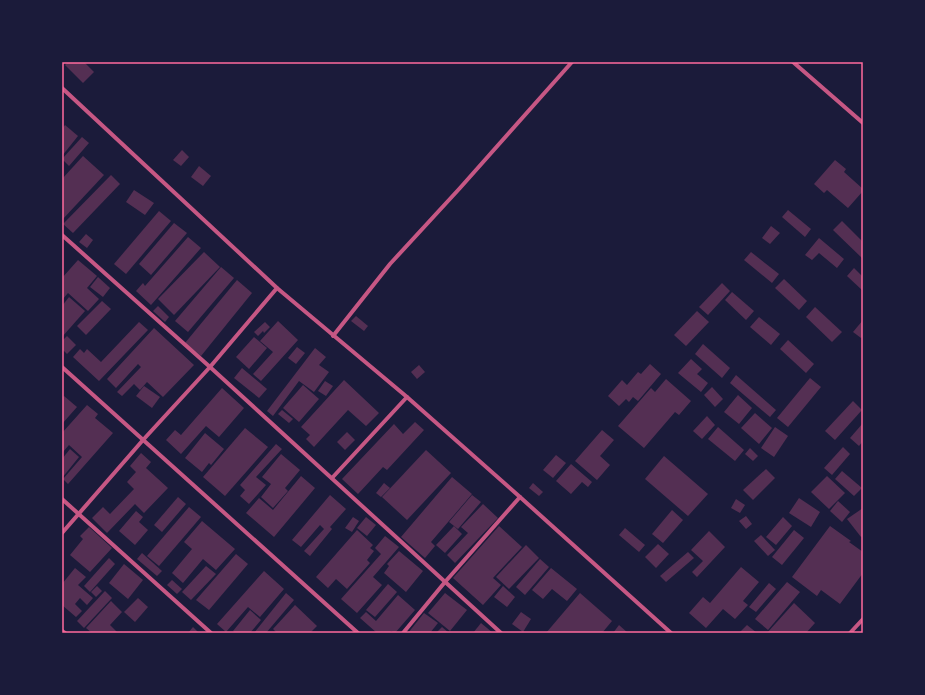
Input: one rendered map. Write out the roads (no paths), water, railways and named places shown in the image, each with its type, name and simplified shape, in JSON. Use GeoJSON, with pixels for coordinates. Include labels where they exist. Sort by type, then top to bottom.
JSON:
{"type":"FeatureCollection","features":[{"type":"Feature","properties":{"kind":"street"},"geometry":{"type":"LineString","coordinates":[[333,336],[390,264],[572,62]]}},
{"type":"Feature","properties":{"kind":"street"},"geometry":{"type":"LineString","coordinates":[[793,62],[863,123]]}},
{"type":"Feature","properties":{"kind":"street"},"geometry":{"type":"LineString","coordinates":[[62,88],[277,288],[407,397],[671,633]]}},
{"type":"Feature","properties":{"kind":"street"},"geometry":{"type":"LineString","coordinates":[[62,235],[210,367],[501,633]]}},
{"type":"Feature","properties":{"kind":"street"},"geometry":{"type":"LineString","coordinates":[[62,533],[143,440],[210,367],[277,288]]}},
{"type":"Feature","properties":{"kind":"street"},"geometry":{"type":"LineString","coordinates":[[62,367],[358,633]]}},
{"type":"Feature","properties":{"kind":"street"},"geometry":{"type":"LineString","coordinates":[[332,478],[407,397]]}},
{"type":"Feature","properties":{"kind":"street"},"geometry":{"type":"LineString","coordinates":[[403,633],[444,582],[520,497]]}},
{"type":"Feature","properties":{"kind":"street"},"geometry":{"type":"LineString","coordinates":[[62,499],[211,633]]}},
{"type":"Feature","properties":{"kind":"street"},"geometry":{"type":"LineString","coordinates":[[850,633],[863,619]]}}]}
